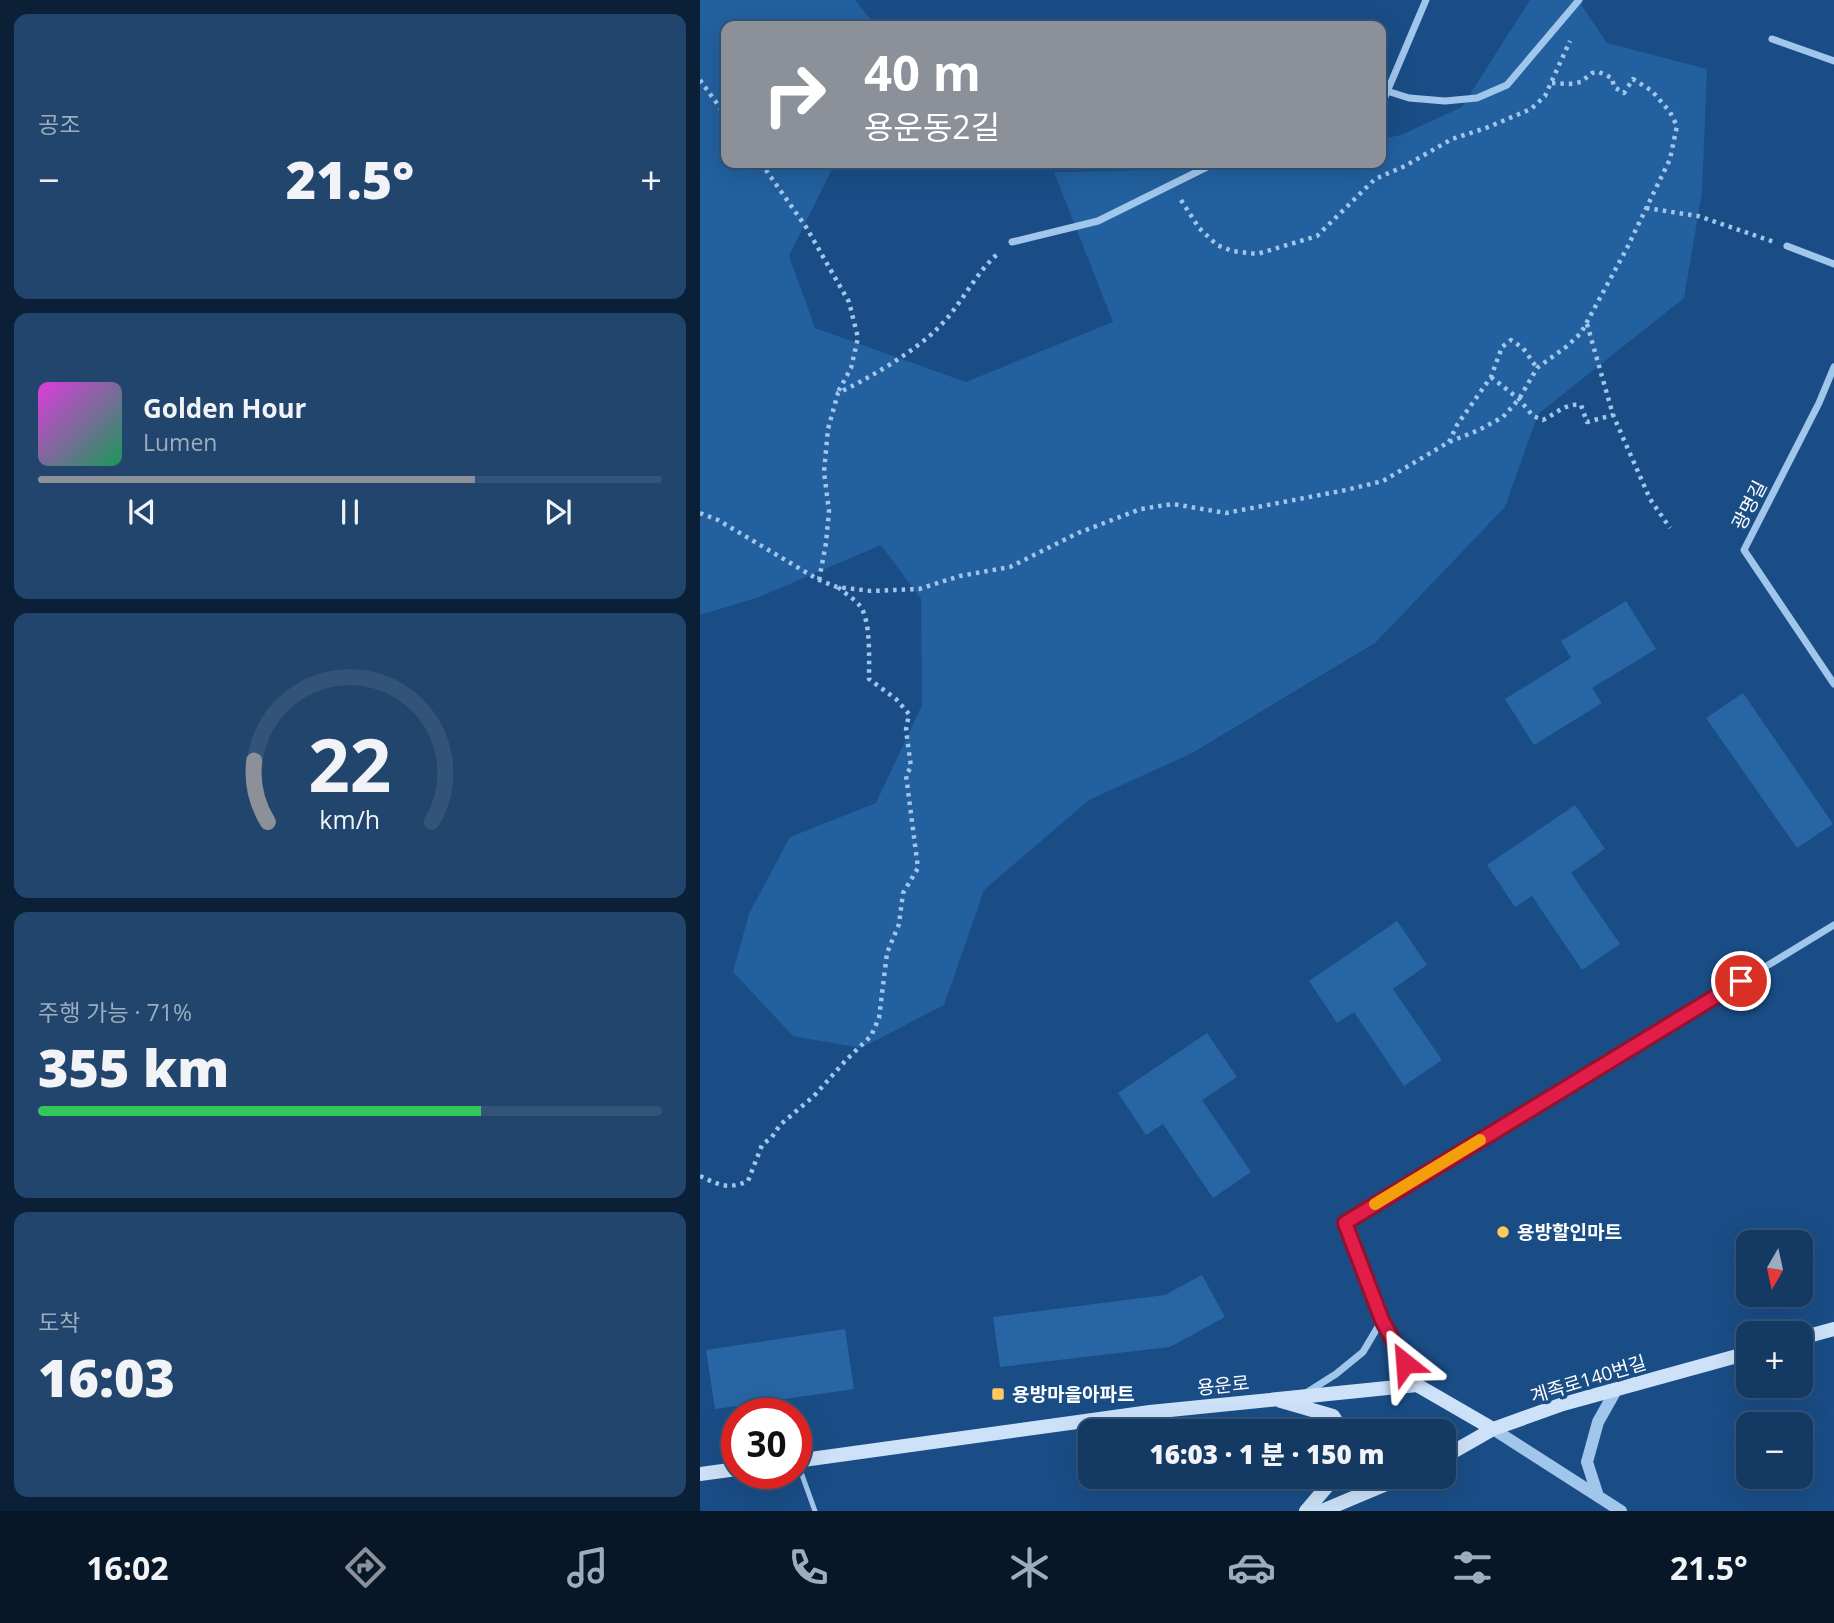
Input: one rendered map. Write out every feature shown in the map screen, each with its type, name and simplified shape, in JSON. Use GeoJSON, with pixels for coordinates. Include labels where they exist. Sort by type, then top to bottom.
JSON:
{"type":"FeatureCollection","features":[{"type":"Feature","properties":{"kind":"main road"},"geometry":{"type":"LineString","coordinates":[[1813,1335],[1834,1329]]}},
{"type":"Feature","properties":{"kind":"main road","name":"계족로140번길"},"geometry":{"type":"LineString","coordinates":[[1456,1450],[1493,1429],[1563,1404],[1736,1356]]}},
{"type":"Feature","properties":{"kind":"main road","name":"용운로"},"geometry":{"type":"LineString","coordinates":[[812,1459],[1150,1412],[1417,1385]]}},
{"type":"Feature","properties":{"kind":"main road"},"geometry":{"type":"LineString","coordinates":[[1417,1385],[1493,1429]]}},
{"type":"Feature","properties":{"kind":"main road"},"geometry":{"type":"LineString","coordinates":[[1272,1399],[1332,1416],[1334,1419]]}},
{"type":"Feature","properties":{"kind":"main road"},"geometry":{"type":"LineString","coordinates":[[700,1474],[721,1471]]}},
{"type":"Feature","properties":{"kind":"main road"},"geometry":{"type":"LineString","coordinates":[[1306,1511],[1325,1489]]}},
{"type":"Feature","properties":{"kind":"main road"},"geometry":{"type":"LineString","coordinates":[[1322,1511],[1374,1489]]}},
{"type":"Feature","properties":{"kind":"street"},"geometry":{"type":"LineString","coordinates":[[1426,0],[1387,91],[1409,98],[1445,101],[1477,98],[1507,85],[1579,0]]}},
{"type":"Feature","properties":{"kind":"street"},"geometry":{"type":"LineString","coordinates":[[1772,39],[1834,61]]}},
{"type":"Feature","properties":{"kind":"street"},"geometry":{"type":"LineString","coordinates":[[1012,242],[1098,221],[1205,168]]}},
{"type":"Feature","properties":{"kind":"street"},"geometry":{"type":"LineString","coordinates":[[1787,246],[1834,264]]}},
{"type":"Feature","properties":{"kind":"street","name":"광명길"},"geometry":{"type":"LineString","coordinates":[[1834,367],[1819,403],[1744,550],[1834,684]]}},
{"type":"Feature","properties":{"kind":"street"},"geometry":{"type":"LineString","coordinates":[[1417,1385],[1382,1320],[1345,1223],[1834,925]]}},
{"type":"Feature","properties":{"kind":"street"},"geometry":{"type":"LineString","coordinates":[[1302,1396],[1363,1352],[1382,1320]]}},
{"type":"Feature","properties":{"kind":"street"},"geometry":{"type":"LineString","coordinates":[[1598,1496],[1587,1462],[1598,1422],[1616,1390]]}},
{"type":"Feature","properties":{"kind":"street"},"geometry":{"type":"LineString","coordinates":[[1493,1429],[1621,1511]]}},
{"type":"Feature","properties":{"kind":"lane"},"geometry":{"type":"LineString","coordinates":[[808,1489],[816,1511]]}},
{"type":"Feature","properties":{"kind":"path"},"geometry":{"type":"LineString","coordinates":[[1171,185],[1199,228],[1217,245],[1232,251],[1257,254],[1317,236],[1375,179],[1405,166],[1452,139],[1531,109],[1545,96],[1573,34]]}},
{"type":"Feature","properties":{"kind":"path"},"geometry":{"type":"LineString","coordinates":[[700,513],[718,520],[819,580],[837,587],[871,591],[919,589],[960,576],[1010,567],[1078,533],[1141,509],[1173,504],[1226,513],[1383,481],[1449,442],[1503,417],[1519,399],[1537,368],[1581,334],[1659,184],[1672,151],[1677,126],[1670,112],[1652,91],[1633,79],[1624,93],[1614,87],[1612,78],[1599,72],[1592,73],[1581,82],[1552,83]]}},
{"type":"Feature","properties":{"kind":"path"},"geometry":{"type":"LineString","coordinates":[[700,80],[721,109]]}},
{"type":"Feature","properties":{"kind":"path"},"geometry":{"type":"LineString","coordinates":[[765,168],[806,226],[849,302],[858,338],[851,368],[838,393],[828,429],[824,472],[829,511],[827,543],[819,580]]}},
{"type":"Feature","properties":{"kind":"path"},"geometry":{"type":"LineString","coordinates":[[1646,208],[1698,216],[1787,246]]}},
{"type":"Feature","properties":{"kind":"path"},"geometry":{"type":"LineString","coordinates":[[838,393],[913,349],[939,328],[991,259],[1012,242]]}},
{"type":"Feature","properties":{"kind":"path"},"geometry":{"type":"LineString","coordinates":[[1587,324],[1613,415],[1650,499],[1670,528]]}},
{"type":"Feature","properties":{"kind":"path"},"geometry":{"type":"LineString","coordinates":[[1449,442],[1457,425],[1491,377],[1502,347],[1511,340],[1523,348],[1537,368]]}},
{"type":"Feature","properties":{"kind":"path"},"geometry":{"type":"LineString","coordinates":[[1491,377],[1519,399],[1533,416],[1543,420],[1573,404],[1581,405],[1587,422],[1613,415]]}},
{"type":"Feature","properties":{"kind":"path"},"geometry":{"type":"LineString","coordinates":[[700,1177],[718,1185],[735,1187],[748,1181],[762,1144],[772,1137],[779,1125],[814,1096],[871,1036],[880,1018],[887,953],[899,924],[903,893],[918,867],[906,775],[911,767],[906,730],[909,714],[896,699],[869,679],[870,653],[865,620],[860,606],[837,587]]}},
{"type":"Feature","properties":{"kind":"shaded area"},"geometry":{"type":"Polygon","coordinates":[[[700,0],[855,0],[872,21],[721,21],[721,168],[833,168],[789,256],[815,328],[966,382],[1113,322],[1054,172],[1386,168],[1386,138],[1401,135],[1462,107],[1530,0],[1578,0],[1607,43],[1707,69],[1702,192],[1684,298],[1538,414],[1505,507],[1375,643],[1192,753],[1089,800],[984,890],[944,1005],[861,1048],[793,1036],[733,972],[749,914],[790,837],[876,803],[922,705],[921,599],[881,545],[759,597],[700,615],[700,0]]]}},
{"type":"Feature","properties":{"kind":"building"},"geometry":{"type":"Polygon","coordinates":[[[1626,601],[1656,649],[1592,688],[1602,703],[1534,745],[1505,699],[1571,658],[1561,641],[1626,601]]]}},
{"type":"Feature","properties":{"kind":"building"},"geometry":{"type":"Polygon","coordinates":[[[1743,693],[1833,824],[1797,848],[1706,718],[1743,693]]]}},
{"type":"Feature","properties":{"kind":"building"},"geometry":{"type":"Polygon","coordinates":[[[1575,805],[1605,849],[1571,873],[1620,944],[1582,970],[1532,896],[1515,907],[1487,865],[1575,805]]]}},
{"type":"Feature","properties":{"kind":"building"},"geometry":{"type":"Polygon","coordinates":[[[1397,921],[1427,965],[1393,989],[1442,1060],[1404,1086],[1354,1012],[1337,1023],[1309,981],[1397,921]]]}},
{"type":"Feature","properties":{"kind":"building"},"geometry":{"type":"Polygon","coordinates":[[[1207,1033],[1237,1077],[1202,1100],[1251,1172],[1213,1198],[1163,1124],[1146,1135],[1118,1093],[1207,1033]]]}},
{"type":"Feature","properties":{"kind":"building"},"geometry":{"type":"Polygon","coordinates":[[[1202,1275],[1225,1317],[1170,1347],[1000,1367],[993,1317],[1165,1295],[1202,1275]]]}},
{"type":"Feature","properties":{"kind":"building"},"geometry":{"type":"Polygon","coordinates":[[[845,1329],[854,1389],[791,1398],[721,1398],[721,1408],[715,1409],[706,1350],[845,1329]]]}},
{"type":"Feature","properties":{"kind":"slow traffic"},"geometry":{"type":"LineString","coordinates":[[1375,1204],[1480,1140]]}},
{"type":"Feature","properties":{"kind":"place","name":"용방할인마트"},"geometry":{"type":"Point","coordinates":[1503,1232]}},
{"type":"Feature","properties":{"kind":"place","name":"용방마을아파트"},"geometry":{"type":"Point","coordinates":[998,1394]}},
{"type":"Feature","properties":{"kind":"route"},"geometry":{"type":"LineString","coordinates":[[1405,1363],[1382,1320],[1345,1223],[1741,981]]}}]}
